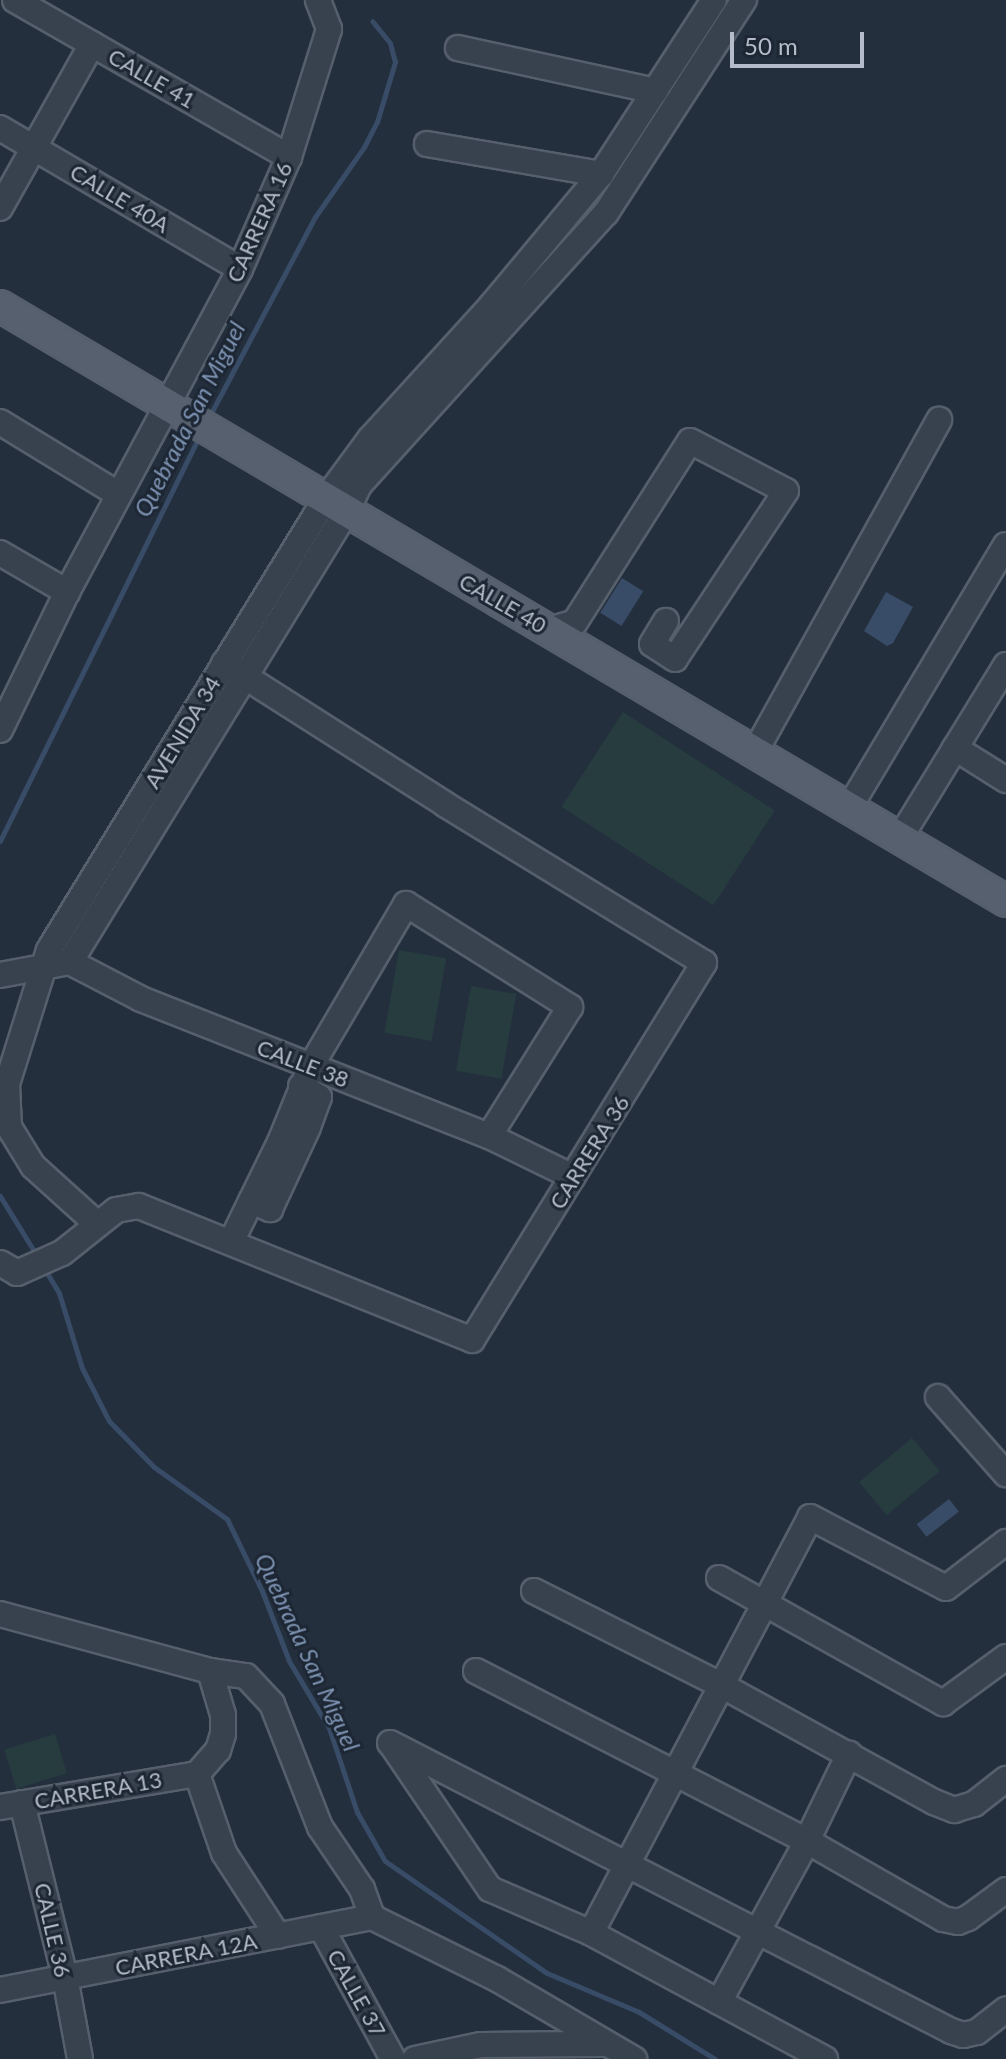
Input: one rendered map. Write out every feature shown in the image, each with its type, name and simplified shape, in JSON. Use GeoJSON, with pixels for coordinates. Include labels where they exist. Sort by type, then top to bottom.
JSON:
{"type":"FeatureCollection","features":[{"type":"Feature","properties":{"kind":"main road","name":"CALLE 40"},"geometry":{"type":"LineString","coordinates":[[0,306],[169,418]]}},
{"type":"Feature","properties":{"kind":"main road","name":"CALLE 40"},"geometry":{"type":"LineString","coordinates":[[0,326],[169,418],[508,616],[896,846],[1006,920]]}},
{"type":"Feature","properties":{"kind":"main road","name":"CALLE 40"},"geometry":{"type":"LineString","coordinates":[[679,717],[755,752],[845,815]]}},
{"type":"Feature","properties":{"kind":"main road","name":"CALLE 40"},"geometry":{"type":"LineString","coordinates":[[896,846],[1006,901]]}},
{"type":"Feature","properties":{"kind":"street","name":"CALLE 41"},"geometry":{"type":"LineString","coordinates":[[15,0],[289,157]]}},
{"type":"Feature","properties":{"kind":"street"},"geometry":{"type":"LineString","coordinates":[[331,513],[370,439],[491,306],[601,174],[714,0]]}},
{"type":"Feature","properties":{"kind":"street"},"geometry":{"type":"LineString","coordinates":[[331,513],[606,213],[744,0]]}},
{"type":"Feature","properties":{"kind":"street","name":"CARRERA 16"},"geometry":{"type":"LineString","coordinates":[[0,730],[118,494],[169,418],[289,157],[329,29],[318,1]]}},
{"type":"Feature","properties":{"kind":"street"},"geometry":{"type":"LineString","coordinates":[[0,208],[92,44]]}},
{"type":"Feature","properties":{"kind":"street"},"geometry":{"type":"LineString","coordinates":[[458,48],[655,91]]}},
{"type":"Feature","properties":{"kind":"street","name":"CALLE 40A"},"geometry":{"type":"LineString","coordinates":[[0,128],[240,269]]}},
{"type":"Feature","properties":{"kind":"street"},"geometry":{"type":"LineString","coordinates":[[427,144],[601,174]]}},
{"type":"Feature","properties":{"kind":"street"},"geometry":{"type":"LineString","coordinates":[[755,752],[939,420]]}},
{"type":"Feature","properties":{"kind":"street"},"geometry":{"type":"LineString","coordinates":[[0,422],[118,494]]}},
{"type":"Feature","properties":{"kind":"street"},"geometry":{"type":"LineString","coordinates":[[544,638],[575,622],[690,441],[786,491],[675,659],[652,644],[666,621]]}},
{"type":"Feature","properties":{"kind":"street","name":"AVENIDA 34"},"geometry":{"type":"LineString","coordinates":[[96,1223],[33,1166],[9,1127],[7,1084],[38,969],[234,670],[331,513]]}},
{"type":"Feature","properties":{"kind":"street"},"geometry":{"type":"LineString","coordinates":[[845,815],[1006,545]]}},
{"type":"Feature","properties":{"kind":"street"},"geometry":{"type":"LineString","coordinates":[[0,553],[67,592]]}},
{"type":"Feature","properties":{"kind":"street"},"geometry":{"type":"LineString","coordinates":[[896,846],[1006,665]]}},
{"type":"Feature","properties":{"kind":"street","name":"AVENIDA 34"},"geometry":{"type":"LineString","coordinates":[[70,962],[234,670]]}},
{"type":"Feature","properties":{"kind":"street","name":"CARRERA 36"},"geometry":{"type":"LineString","coordinates":[[232,1240],[472,1340],[704,963],[234,670]]}},
{"type":"Feature","properties":{"kind":"street"},"geometry":{"type":"LineString","coordinates":[[955,748],[1006,780]]}},
{"type":"Feature","properties":{"kind":"street"},"geometry":{"type":"LineString","coordinates":[[9,1268],[62,1253],[116,1210],[139,1206],[232,1240],[312,1074],[406,904],[570,1007],[489,1136]]}},
{"type":"Feature","properties":{"kind":"street"},"geometry":{"type":"LineString","coordinates":[[0,975],[70,962]]}},
{"type":"Feature","properties":{"kind":"street","name":"CALLE 38"},"geometry":{"type":"LineString","coordinates":[[70,962],[141,999],[312,1074],[424,1110],[489,1136],[573,1177]]}},
{"type":"Feature","properties":{"kind":"street"},"geometry":{"type":"LineString","coordinates":[[938,1397],[1006,1474]]}},
{"type":"Feature","properties":{"kind":"street"},"geometry":{"type":"LineString","coordinates":[[591,1933],[810,1517],[946,1588],[1006,1542]]}},
{"type":"Feature","properties":{"kind":"street"},"geometry":{"type":"LineString","coordinates":[[719,1578],[943,1703],[1006,1657]]}},
{"type":"Feature","properties":{"kind":"street"},"geometry":{"type":"LineString","coordinates":[[534,1591],[721,1685],[934,1802],[954,1810],[974,1804],[1006,1779]]}},
{"type":"Feature","properties":{"kind":"street"},"geometry":{"type":"LineString","coordinates":[[0,1614],[210,1671],[246,1676],[272,1704],[320,1827],[362,1889],[372,1917],[497,1979],[634,2059]]}},
{"type":"Feature","properties":{"kind":"street"},"geometry":{"type":"LineString","coordinates":[[210,1671],[223,1715],[223,1734],[218,1750],[197,1774],[224,1853],[278,1936]]}},
{"type":"Feature","properties":{"kind":"street"},"geometry":{"type":"LineString","coordinates":[[476,1671],[807,1841],[943,1919],[958,1922],[968,1918],[1006,1890]]}},
{"type":"Feature","properties":{"kind":"street"},"geometry":{"type":"LineString","coordinates":[[825,2059],[591,1933],[490,1889],[390,1743],[963,2035],[977,2032],[1006,2009]]}},
{"type":"Feature","properties":{"kind":"street"},"geometry":{"type":"LineString","coordinates":[[719,2002],[807,1841],[849,1754]]}},
{"type":"Feature","properties":{"kind":"street","name":"CARRERA 13"},"geometry":{"type":"LineString","coordinates":[[11,1805],[197,1774]]}},
{"type":"Feature","properties":{"kind":"street","name":"CALLE 36"},"geometry":{"type":"LineString","coordinates":[[11,1805],[65,1977],[80,2059]]}},
{"type":"Feature","properties":{"kind":"street","name":"CARRERA 12A"},"geometry":{"type":"LineString","coordinates":[[0,1990],[372,1917]]}},
{"type":"Feature","properties":{"kind":"street","name":"CALLE 37"},"geometry":{"type":"LineString","coordinates":[[321,1927],[393,2059]]}},
{"type":"Feature","properties":{"kind":"street"},"geometry":{"type":"LineString","coordinates":[[415,2059],[481,2045],[604,2044]]}},
{"type":"Feature","properties":{"kind":"green space"},"geometry":{"type":"Polygon","coordinates":[[[623,712],[775,811],[713,905],[561,807],[623,712]]]}},
{"type":"Feature","properties":{"kind":"green space"},"geometry":{"type":"Polygon","coordinates":[[[399,950],[446,958],[432,1041],[384,1033],[399,950]]]}},
{"type":"Feature","properties":{"kind":"green space"},"geometry":{"type":"Polygon","coordinates":[[[471,986],[516,994],[501,1079],[456,1071],[471,986]]]}},
{"type":"Feature","properties":{"kind":"green space"},"geometry":{"type":"Polygon","coordinates":[[[912,1438],[940,1471],[887,1515],[859,1482],[912,1438]]]}},
{"type":"Feature","properties":{"kind":"green space"},"geometry":{"type":"Polygon","coordinates":[[[55,1734],[67,1773],[16,1789],[4,1749],[55,1734]]]}},
{"type":"Feature","properties":{"kind":"water"},"geometry":{"type":"Polygon","coordinates":[[[622,578],[643,591],[621,626],[600,613],[622,578]]]}},
{"type":"Feature","properties":{"kind":"water"},"geometry":{"type":"Polygon","coordinates":[[[886,592],[913,607],[893,643],[887,646],[864,631],[886,592]]]}},
{"type":"Feature","properties":{"kind":"water"},"geometry":{"type":"Polygon","coordinates":[[[949,1499],[959,1512],[927,1537],[917,1524],[949,1499]]]}},
{"type":"Feature","properties":{"kind":"waterway","name":"Quebrada San Miguel"},"geometry":{"type":"LineString","coordinates":[[209,417],[315,217],[364,147],[377,122],[395,62],[390,43],[372,21]]}},
{"type":"Feature","properties":{"kind":"waterway","name":"Quebrada San Miguel"},"geometry":{"type":"LineString","coordinates":[[0,841],[199,436]]}},
{"type":"Feature","properties":{"kind":"waterway","name":"Quebrada San Miguel"},"geometry":{"type":"LineString","coordinates":[[0,1196],[37,1256]]}},
{"type":"Feature","properties":{"kind":"waterway","name":"Quebrada San Miguel"},"geometry":{"type":"LineString","coordinates":[[44,1268],[59,1293],[82,1368],[109,1421],[154,1467],[227,1519],[262,1591],[289,1661],[329,1728],[357,1812],[385,1861],[547,1973],[639,2012],[715,2059]]}}]}
